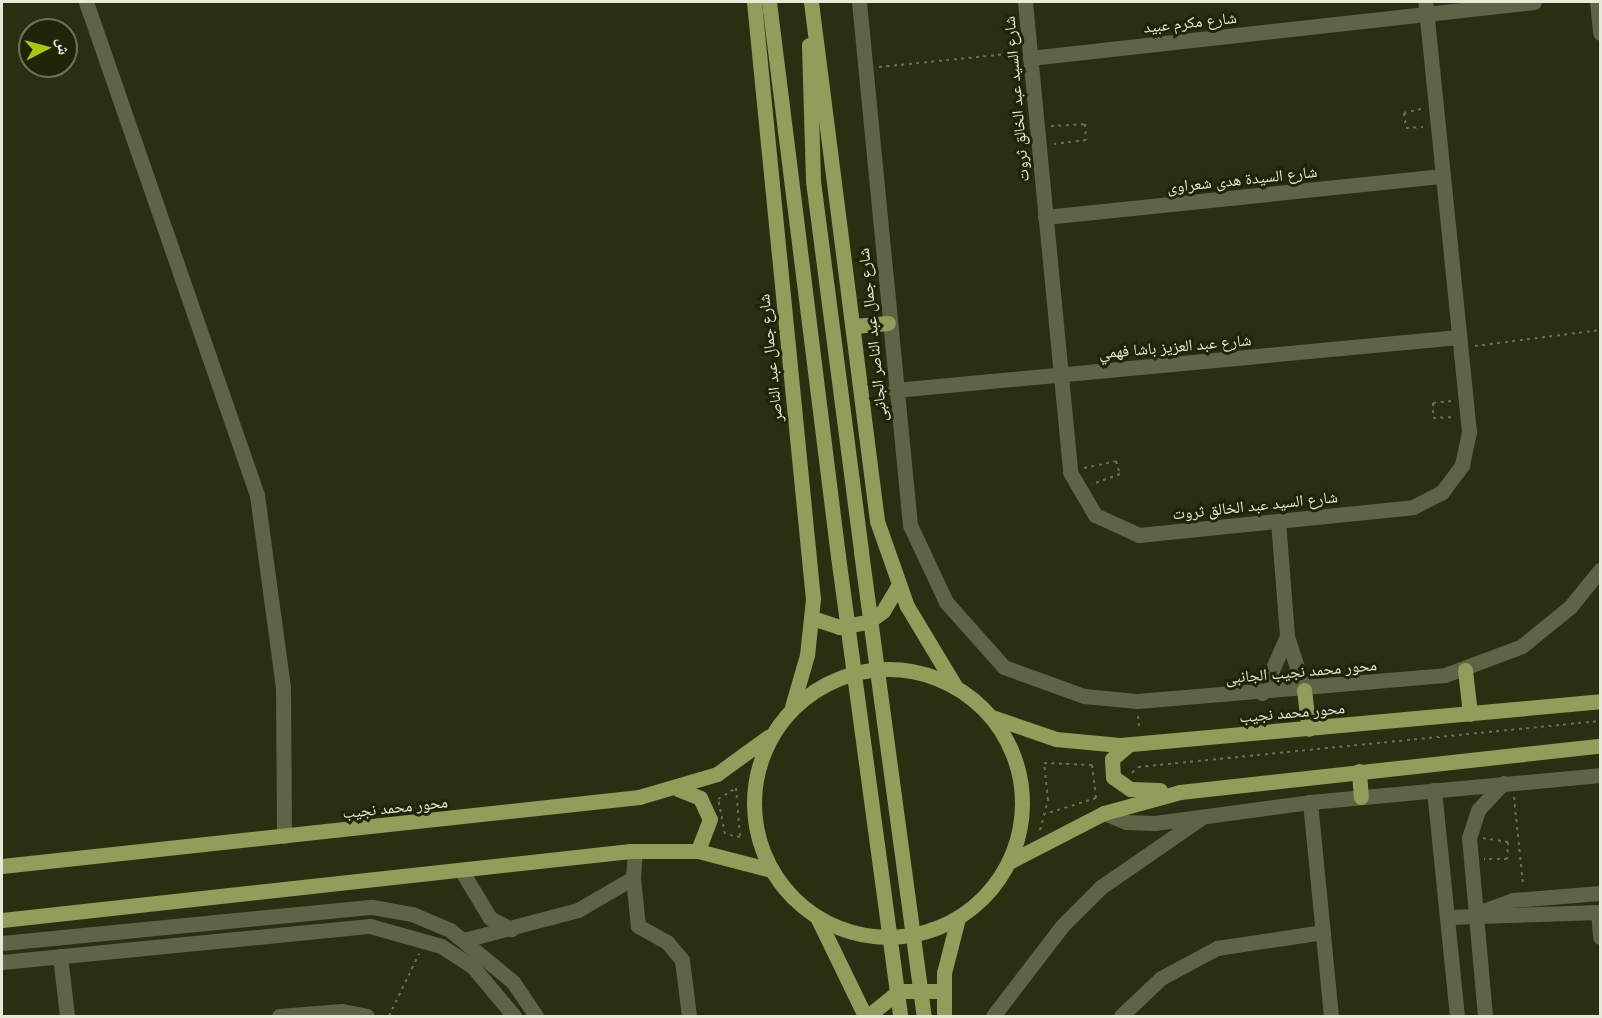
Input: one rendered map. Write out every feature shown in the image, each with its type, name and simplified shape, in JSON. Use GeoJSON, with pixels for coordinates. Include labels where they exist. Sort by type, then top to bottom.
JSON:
{"type":"FeatureCollection","features":[{"type":"Feature","properties":{"kind":"main road","name":"شارع جمال عبد الناصر"},"geometry":{"type":"LineString","coordinates":[[754,2],[812,618],[792,709]]}},
{"type":"Feature","properties":{"kind":"main road"},"geometry":{"type":"LineString","coordinates":[[769,2],[838,556],[900,1017]]}},
{"type":"Feature","properties":{"kind":"main road"},"geometry":{"type":"LineString","coordinates":[[811,2],[854,326],[872,499],[898,586],[955,686],[991,717],[1006,738],[1021,787],[1020,821],[1009,862],[984,896],[958,918],[919,934],[887,938],[855,934],[816,917]]}},
{"type":"Feature","properties":{"kind":"main road"},"geometry":{"type":"LineString","coordinates":[[811,2],[813,181],[924,1017]]}},
{"type":"Feature","properties":{"kind":"main road"},"geometry":{"type":"LineString","coordinates":[[854,326],[888,323]]}},
{"type":"Feature","properties":{"kind":"main road"},"geometry":{"type":"LineString","coordinates":[[812,618],[839,627],[859,626],[883,611],[898,586]]}},
{"type":"Feature","properties":{"kind":"main road"},"geometry":{"type":"LineString","coordinates":[[943,991],[899,991],[866,1017],[816,917],[771,870],[754,810],[758,769],[775,730],[792,709],[827,682],[870,669],[914,671],[955,686]]}},
{"type":"Feature","properties":{"kind":"main road"},"geometry":{"type":"LineString","coordinates":[[1465,670],[1470,714]]}},
{"type":"Feature","properties":{"kind":"main road"},"geometry":{"type":"LineString","coordinates":[[1304,690],[1309,729]]}},
{"type":"Feature","properties":{"kind":"main road","name":"محور محمد نجيب"},"geometry":{"type":"LineString","coordinates":[[991,717],[1056,739],[1128,745],[1600,702]]}},
{"type":"Feature","properties":{"kind":"main road","name":"محور محمد نجيب"},"geometry":{"type":"LineString","coordinates":[[2,866],[602,803],[678,789],[733,765],[775,730]]}},
{"type":"Feature","properties":{"kind":"main road"},"geometry":{"type":"LineString","coordinates":[[1128,745],[1112,759],[1113,777],[1123,787],[1166,794]]}},
{"type":"Feature","properties":{"kind":"main road"},"geometry":{"type":"LineString","coordinates":[[1009,862],[1104,813],[1166,794],[1600,746]]}},
{"type":"Feature","properties":{"kind":"main road"},"geometry":{"type":"LineString","coordinates":[[1359,771],[1361,797]]}},
{"type":"Feature","properties":{"kind":"main road"},"geometry":{"type":"LineString","coordinates":[[678,789],[699,798],[709,813],[710,831],[698,851]]}},
{"type":"Feature","properties":{"kind":"main road"},"geometry":{"type":"LineString","coordinates":[[2,920],[635,851],[698,851],[771,870]]}},
{"type":"Feature","properties":{"kind":"main road"},"geometry":{"type":"LineString","coordinates":[[944,1017],[943,991],[958,918]]}},
{"type":"Feature","properties":{"kind":"street"},"geometry":{"type":"LineString","coordinates":[[86,2],[257,495],[284,698],[284,836]]}},
{"type":"Feature","properties":{"kind":"street","name":"شارع جمال عبد الناصر الجانبى"},"geometry":{"type":"LineString","coordinates":[[859,2],[888,323],[910,525],[925,565],[980,646]]}},
{"type":"Feature","properties":{"kind":"street","name":"شارع السيد عبد الخالق ثروت"},"geometry":{"type":"LineString","coordinates":[[1025,2],[1070,472],[1076,489],[1108,525],[1139,535],[1428,501],[1462,465],[1467,416],[1426,8]]}},
{"type":"Feature","properties":{"kind":"street","name":"شارع مكرم عبيد"},"geometry":{"type":"LineString","coordinates":[[1029,55],[1426,8],[1534,2]]}},
{"type":"Feature","properties":{"kind":"street"},"geometry":{"type":"LineString","coordinates":[[1597,2],[1600,33]]}},
{"type":"Feature","properties":{"kind":"street","name":"شارع السيدة هدى شعراوى"},"geometry":{"type":"LineString","coordinates":[[1045,217],[1443,176]]}},
{"type":"Feature","properties":{"kind":"street","name":"شارع عبد العزيز باشا فهمي"},"geometry":{"type":"LineString","coordinates":[[895,390],[1060,374],[1460,342]]}},
{"type":"Feature","properties":{"kind":"street"},"geometry":{"type":"LineString","coordinates":[[1278,520],[1287,636],[1304,690]]}},
{"type":"Feature","properties":{"kind":"street","name":"محور محمد نجيب الجانبى"},"geometry":{"type":"LineString","coordinates":[[980,646],[1004,667],[1084,696],[1137,701],[1304,690],[1465,670],[1547,628],[1600,570]]}},
{"type":"Feature","properties":{"kind":"street"},"geometry":{"type":"LineString","coordinates":[[1262,693],[1287,636]]}},
{"type":"Feature","properties":{"kind":"street"},"geometry":{"type":"LineString","coordinates":[[1104,813],[1142,824],[1310,802],[1600,775]]}},
{"type":"Feature","properties":{"kind":"street"},"geometry":{"type":"LineString","coordinates":[[1485,1017],[1469,838],[1478,810],[1508,782]]}},
{"type":"Feature","properties":{"kind":"street"},"geometry":{"type":"LineString","coordinates":[[1434,790],[1457,1017]]}},
{"type":"Feature","properties":{"kind":"street"},"geometry":{"type":"LineString","coordinates":[[1310,802],[1331,1017]]}},
{"type":"Feature","properties":{"kind":"street"},"geometry":{"type":"LineString","coordinates":[[993,1017],[1062,926],[1101,887],[1206,815]]}},
{"type":"Feature","properties":{"kind":"street"},"geometry":{"type":"LineString","coordinates":[[635,851],[633,878],[638,926],[667,942],[682,960],[689,1017]]}},
{"type":"Feature","properties":{"kind":"street"},"geometry":{"type":"LineString","coordinates":[[461,870],[490,918],[511,930]]}},
{"type":"Feature","properties":{"kind":"street"},"geometry":{"type":"LineString","coordinates":[[464,939],[511,930],[578,910],[633,878]]}},
{"type":"Feature","properties":{"kind":"street"},"geometry":{"type":"LineString","coordinates":[[1475,914],[1524,899],[1600,893]]}},
{"type":"Feature","properties":{"kind":"street"},"geometry":{"type":"LineString","coordinates":[[2,943],[349,908],[412,914],[464,939],[513,982],[536,1017]]}},
{"type":"Feature","properties":{"kind":"street"},"geometry":{"type":"LineString","coordinates":[[1447,916],[1475,914],[1516,918],[1599,912],[1600,937]]}},
{"type":"Feature","properties":{"kind":"street"},"geometry":{"type":"LineString","coordinates":[[2,962],[350,926],[426,940],[472,967],[514,1017]]}},
{"type":"Feature","properties":{"kind":"street"},"geometry":{"type":"LineString","coordinates":[[1121,1017],[1161,978],[1217,948],[1323,932]]}},
{"type":"Feature","properties":{"kind":"street"},"geometry":{"type":"LineString","coordinates":[[60,956],[67,1017]]}},
{"type":"Feature","properties":{"kind":"street"},"geometry":{"type":"LineString","coordinates":[[279,1017],[342,1011],[367,1017]]}},
{"type":"Feature","properties":{"kind":"path"},"geometry":{"type":"LineString","coordinates":[[864,68],[1029,55]]}},
{"type":"Feature","properties":{"kind":"path"},"geometry":{"type":"LineString","coordinates":[[1436,108],[1406,111],[1404,120],[1407,128],[1438,125]]}},
{"type":"Feature","properties":{"kind":"path"},"geometry":{"type":"LineString","coordinates":[[1036,128],[1085,124],[1086,140],[1038,146]]}},
{"type":"Feature","properties":{"kind":"path"},"geometry":{"type":"LineString","coordinates":[[1460,342],[1600,330]]}},
{"type":"Feature","properties":{"kind":"path"},"geometry":{"type":"LineString","coordinates":[[1465,399],[1433,403],[1433,418],[1467,416]]}},
{"type":"Feature","properties":{"kind":"path"},"geometry":{"type":"LineString","coordinates":[[1070,472],[1116,459],[1120,472],[1076,489]]}},
{"type":"Feature","properties":{"kind":"path"},"geometry":{"type":"LineString","coordinates":[[1133,780],[1138,767],[1600,721]]}},
{"type":"Feature","properties":{"kind":"path"},"geometry":{"type":"LineString","coordinates":[[1044,763],[1092,765],[1096,798],[1045,814],[1044,763]]}},
{"type":"Feature","properties":{"kind":"path"},"geometry":{"type":"LineString","coordinates":[[1508,782],[1524,899]]}},
{"type":"Feature","properties":{"kind":"path"},"geometry":{"type":"LineString","coordinates":[[736,788],[740,837],[725,834],[718,799],[736,788]]}},
{"type":"Feature","properties":{"kind":"path"},"geometry":{"type":"LineString","coordinates":[[1469,838],[1508,842],[1506,859],[1469,858]]}},
{"type":"Feature","properties":{"kind":"path"},"geometry":{"type":"LineString","coordinates":[[389,1017],[426,940]]}}]}
